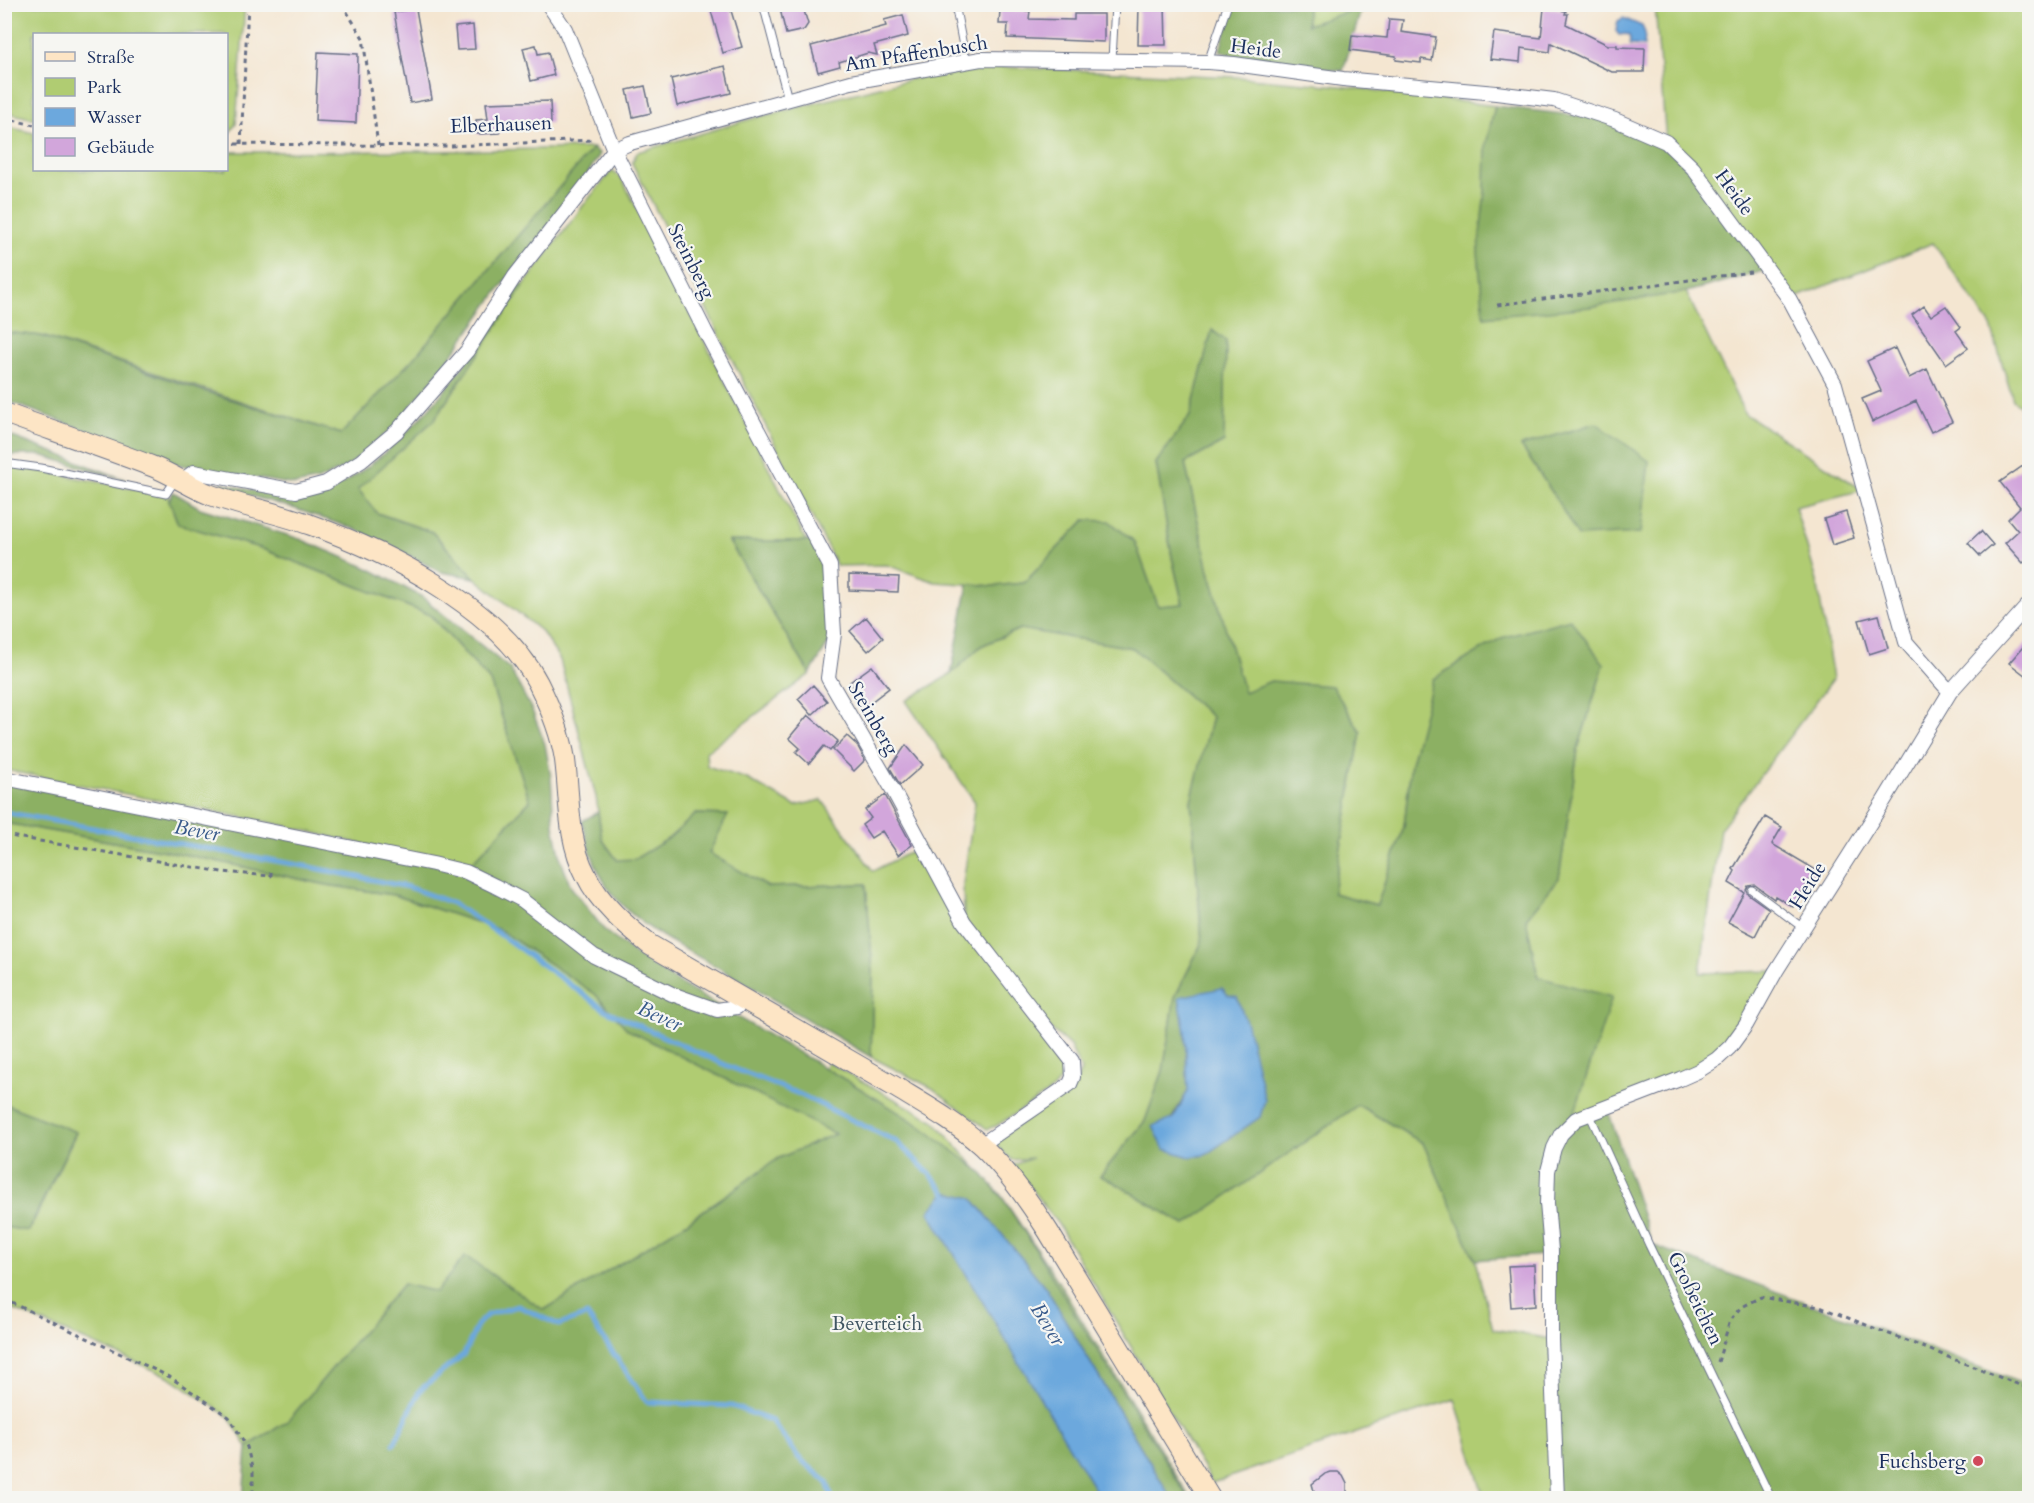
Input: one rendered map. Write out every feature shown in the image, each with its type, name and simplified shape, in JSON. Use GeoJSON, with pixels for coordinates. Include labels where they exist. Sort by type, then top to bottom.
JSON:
{"type":"FeatureCollection","features":[{"type":"Feature","properties":{"kind":"street"},"geometry":{"type":"LineString","coordinates":[[180,479],[194,472],[296,491],[326,483],[361,461],[397,431],[467,351],[515,276],[615,150],[565,29],[548,4]]}},
{"type":"Feature","properties":{"kind":"street","name":"Am Pfaffenbusch"},"geometry":{"type":"LineString","coordinates":[[615,150],[630,143],[851,82],[966,62],[981,60],[1208,62]]}},
{"type":"Feature","properties":{"kind":"street","name":"Heide"},"geometry":{"type":"LineString","coordinates":[[1208,62],[1342,79],[1554,100],[1615,120],[1666,142],[1693,168],[1790,300],[1835,384],[1906,642],[1950,692]]}},
{"type":"Feature","properties":{"kind":"street","name":"Steinberg"},"geometry":{"type":"LineString","coordinates":[[615,150],[705,331],[830,566],[834,634],[828,678],[894,792],[964,921],[1072,1061],[1073,1077],[1070,1084],[981,1145]]}},
{"type":"Feature","properties":{"kind":"street"},"geometry":{"type":"LineString","coordinates":[[4,413],[156,468],[211,495],[311,525],[381,554],[434,582],[496,630],[511,644],[532,673],[552,714],[564,757],[570,822],[576,850],[586,877],[611,911],[650,945],[922,1103],[981,1145],[1020,1190],[1039,1217],[1206,1493]]}},
{"type":"Feature","properties":{"kind":"street","name":"Heide"},"geometry":{"type":"LineString","coordinates":[[1589,1113],[1680,1080],[1717,1059],[1730,1047],[1950,692],[2030,603]]}},
{"type":"Feature","properties":{"kind":"street"},"geometry":{"type":"LineString","coordinates":[[4,778],[466,872],[522,900],[594,956],[672,994],[717,1010],[737,1006],[743,998]]}},
{"type":"Feature","properties":{"kind":"street"},"geometry":{"type":"LineString","coordinates":[[1557,1498],[1551,1351],[1548,1171],[1550,1157],[1561,1134],[1576,1119],[1589,1113]]}},
{"type":"Feature","properties":{"kind":"lane"},"geometry":{"type":"LineString","coordinates":[[763,4],[788,99]]}},
{"type":"Feature","properties":{"kind":"lane"},"geometry":{"type":"LineString","coordinates":[[954,4],[966,62]]}},
{"type":"Feature","properties":{"kind":"lane"},"geometry":{"type":"LineString","coordinates":[[1112,60],[1114,4]]}},
{"type":"Feature","properties":{"kind":"lane"},"geometry":{"type":"LineString","coordinates":[[1208,62],[1228,4]]}},
{"type":"Feature","properties":{"kind":"lane"},"geometry":{"type":"LineString","coordinates":[[4,463],[42,468],[166,494],[180,479]]}},
{"type":"Feature","properties":{"kind":"lane"},"geometry":{"type":"LineString","coordinates":[[1752,890],[1803,928]]}},
{"type":"Feature","properties":{"kind":"lane","name":"Großeichen"},"geometry":{"type":"LineString","coordinates":[[1589,1113],[1649,1245],[1771,1498]]}},
{"type":"Feature","properties":{"kind":"path"},"geometry":{"type":"LineString","coordinates":[[241,144],[248,4]]}},
{"type":"Feature","properties":{"kind":"path"},"geometry":{"type":"LineString","coordinates":[[342,4],[363,38],[378,146]]}},
{"type":"Feature","properties":{"kind":"path"},"geometry":{"type":"LineString","coordinates":[[4,118],[33,125]]}},
{"type":"Feature","properties":{"kind":"path","name":"Elberhausen"},"geometry":{"type":"LineString","coordinates":[[228,144],[448,146],[596,140],[615,150]]}},
{"type":"Feature","properties":{"kind":"path"},"geometry":{"type":"LineString","coordinates":[[1497,305],[1768,270]]}},
{"type":"Feature","properties":{"kind":"path"},"geometry":{"type":"LineString","coordinates":[[4,835],[222,872],[271,874]]}},
{"type":"Feature","properties":{"kind":"path"},"geometry":{"type":"LineString","coordinates":[[1713,1378],[1730,1320],[1741,1307],[1761,1298],[1820,1307],[2030,1389]]}},
{"type":"Feature","properties":{"kind":"path"},"geometry":{"type":"LineString","coordinates":[[4,1299],[170,1377],[229,1417],[247,1447],[253,1472],[253,1498]]}},
{"type":"Feature","properties":{"kind":"green space"},"geometry":{"type":"Polygon","coordinates":[[[4,5],[245,5],[236,124],[228,135],[228,33],[33,33],[33,119],[5,112],[4,5]]]}},
{"type":"Feature","properties":{"kind":"green space"},"geometry":{"type":"Polygon","coordinates":[[[1233,5],[1307,5],[1307,25],[1362,7],[1343,71],[1232,56],[1220,50],[1233,5]]]}},
{"type":"Feature","properties":{"kind":"green space"},"geometry":{"type":"Polygon","coordinates":[[[1307,5],[1373,5],[1307,25],[1307,5]]]}},
{"type":"Feature","properties":{"kind":"green space"},"geometry":{"type":"Polygon","coordinates":[[[1655,5],[2029,5],[2029,412],[2013,400],[1991,326],[1933,243],[1790,300],[1666,142],[1655,5]]]}},
{"type":"Feature","properties":{"kind":"green space"},"geometry":{"type":"Polygon","coordinates":[[[997,67],[1237,77],[1340,86],[1495,106],[1486,145],[1484,317],[1686,292],[1745,414],[1863,490],[1795,507],[1817,581],[1833,679],[1720,829],[1700,973],[1776,971],[1717,1059],[1569,1128],[1526,919],[1559,878],[1578,749],[1604,664],[1411,763],[1404,827],[1377,905],[1333,893],[1361,732],[1271,681],[1244,693],[1209,571],[1185,463],[1224,442],[1226,341],[1212,330],[1190,416],[1156,463],[1172,557],[1183,605],[1158,606],[1135,542],[1085,520],[1024,583],[993,586],[935,582],[887,565],[837,566],[632,163],[637,152],[751,119],[912,79],[997,67]],[[1521,446],[1550,489],[1640,533],[1521,446]]]}},
{"type":"Feature","properties":{"kind":"green space"},"geometry":{"type":"Polygon","coordinates":[[[1495,106],[1615,120],[1666,142],[1768,270],[1686,292],[1590,307],[1484,317],[1478,252],[1485,191],[1486,145],[1495,106]]]}},
{"type":"Feature","properties":{"kind":"green space"},"geometry":{"type":"Polygon","coordinates":[[[4,126],[33,133],[33,171],[228,171],[228,152],[593,148],[412,360],[341,434],[42,336],[5,332],[4,126]]]}},
{"type":"Feature","properties":{"kind":"green space"},"geometry":{"type":"Polygon","coordinates":[[[593,148],[600,154],[580,186],[498,291],[446,363],[394,427],[348,466],[319,480],[295,485],[176,464],[5,400],[5,332],[41,336],[341,434],[412,360],[593,148]]]}},
{"type":"Feature","properties":{"kind":"green space"},"geometry":{"type":"Polygon","coordinates":[[[612,171],[622,179],[806,541],[729,542],[810,674],[706,752],[707,766],[747,779],[795,806],[822,800],[873,871],[922,846],[964,920],[963,884],[975,802],[906,701],[951,674],[981,646],[1020,629],[1133,648],[1212,717],[1191,801],[1202,942],[1175,997],[1163,1071],[1145,1121],[1100,1176],[1185,1225],[1358,1105],[1423,1143],[1475,1260],[1493,1329],[1551,1339],[1557,1498],[1484,1498],[1455,1399],[1212,1483],[1058,1224],[1013,1165],[1032,1158],[1012,1160],[996,1145],[1003,1135],[1074,1087],[1081,1070],[1070,1046],[1032,1012],[1058,1054],[1066,1073],[1051,1091],[996,1126],[987,1129],[932,1088],[871,1057],[873,973],[866,884],[768,887],[708,853],[727,815],[696,814],[668,839],[634,860],[617,860],[602,839],[596,797],[560,660],[542,632],[475,578],[432,532],[377,513],[357,489],[434,420],[524,285],[585,203],[612,171]]]}},
{"type":"Feature","properties":{"kind":"green space"},"geometry":{"type":"Polygon","coordinates":[[[524,285],[434,420],[358,489],[377,513],[432,532],[475,578],[441,572],[354,529],[290,507],[220,487],[222,483],[294,498],[315,495],[336,487],[358,473],[380,457],[435,401],[476,349],[516,286],[524,285]]]}},
{"type":"Feature","properties":{"kind":"green space"},"geometry":{"type":"Polygon","coordinates":[[[1212,330],[1226,341],[1224,442],[1185,463],[1209,571],[1244,692],[1271,681],[1332,686],[1361,732],[1333,893],[1377,905],[1404,827],[1411,763],[1433,679],[1501,638],[1570,619],[1604,664],[1578,749],[1559,878],[1526,919],[1538,977],[1612,997],[1570,1127],[1607,1107],[1652,1245],[2029,1386],[2029,1498],[1557,1498],[1551,1339],[1543,1255],[1475,1260],[1423,1143],[1358,1105],[1185,1225],[1100,1176],[1145,1121],[1163,1071],[1175,997],[1202,942],[1191,801],[1212,717],[1133,648],[1020,629],[981,646],[951,674],[968,584],[993,586],[1024,583],[1085,520],[1109,521],[1135,542],[1158,606],[1183,604],[1172,557],[1156,463],[1190,416],[1212,330]],[[1180,997],[1185,1032],[1188,1091],[1159,1139],[1165,1149],[1190,1157],[1205,1155],[1260,1117],[1237,997],[1180,997]]]}},
{"type":"Feature","properties":{"kind":"green space"},"geometry":{"type":"Polygon","coordinates":[[[1596,423],[1649,461],[1641,533],[1578,536],[1521,446],[1596,423]]]}},
{"type":"Feature","properties":{"kind":"green space"},"geometry":{"type":"Polygon","coordinates":[[[4,434],[129,481],[40,455],[5,455],[4,434]]]}},
{"type":"Feature","properties":{"kind":"green space"},"geometry":{"type":"Polygon","coordinates":[[[5,464],[167,495],[178,524],[260,548],[430,615],[490,681],[530,801],[466,869],[282,825],[5,770],[5,464]]]}},
{"type":"Feature","properties":{"kind":"green space","name":"Beverteich"},"geometry":{"type":"Polygon","coordinates":[[[173,492],[200,508],[300,539],[370,569],[422,597],[510,669],[532,710],[545,744],[551,777],[554,825],[561,860],[571,887],[605,931],[637,956],[682,985],[919,1125],[980,1171],[1004,1200],[1029,1239],[1188,1498],[1171,1498],[1046,1288],[972,1198],[1100,1498],[243,1498],[247,1447],[288,1421],[403,1284],[436,1292],[465,1256],[544,1310],[686,1223],[779,1158],[835,1134],[628,1030],[595,994],[500,930],[394,895],[327,885],[183,854],[5,823],[4,778],[466,869],[530,801],[490,681],[430,615],[260,548],[178,524],[169,500],[173,492]]]}},
{"type":"Feature","properties":{"kind":"green space"},"geometry":{"type":"Polygon","coordinates":[[[729,541],[817,541],[830,566],[834,634],[810,674],[729,541]]]}},
{"type":"Feature","properties":{"kind":"green space"},"geometry":{"type":"Polygon","coordinates":[[[598,812],[602,839],[617,860],[635,859],[668,839],[696,814],[728,815],[709,853],[768,887],[866,884],[873,973],[871,1057],[667,939],[639,920],[608,888],[594,860],[582,821],[598,812]]]}},
{"type":"Feature","properties":{"kind":"green space"},"geometry":{"type":"Polygon","coordinates":[[[4,823],[183,854],[327,885],[394,895],[500,930],[595,994],[628,1030],[804,1118],[827,1062],[933,1120],[1000,1194],[1056,1278],[1190,1498],[252,1498],[264,1459],[436,1292],[403,1284],[288,1421],[247,1447],[229,1417],[170,1377],[5,1306],[5,1227],[29,1231],[76,1133],[5,1104],[4,823]],[[785,1160],[757,1175],[703,1211],[576,1310],[785,1160]]]}},
{"type":"Feature","properties":{"kind":"green space"},"geometry":{"type":"Polygon","coordinates":[[[5,1104],[76,1132],[28,1231],[5,1227],[5,1104]]]}},
{"type":"Feature","properties":{"kind":"water"},"geometry":{"type":"Polygon","coordinates":[[[1623,18],[1642,26],[1645,33],[1644,46],[1630,45],[1628,35],[1619,35],[1616,31],[1618,21],[1623,18]]]}},
{"type":"Feature","properties":{"kind":"water"},"geometry":{"type":"Polygon","coordinates":[[[1222,988],[1228,995],[1237,997],[1247,1025],[1265,1100],[1260,1117],[1205,1155],[1190,1157],[1164,1149],[1153,1126],[1173,1119],[1188,1091],[1185,1032],[1179,997],[1222,988]]]}},
{"type":"Feature","properties":{"kind":"water","name":"Beverteich"},"geometry":{"type":"Polygon","coordinates":[[[946,1192],[972,1198],[1046,1288],[1171,1498],[1100,1498],[929,1212],[946,1192]]]}},
{"type":"Feature","properties":{"kind":"building"},"geometry":{"type":"Polygon","coordinates":[[[709,4],[729,4],[742,47],[723,53],[709,4]]]}},
{"type":"Feature","properties":{"kind":"building"},"geometry":{"type":"Polygon","coordinates":[[[802,4],[808,24],[804,30],[786,34],[780,9],[802,4]]]}},
{"type":"Feature","properties":{"kind":"building"},"geometry":{"type":"Polygon","coordinates":[[[1139,4],[1165,4],[1166,45],[1138,45],[1139,4]]]}},
{"type":"Feature","properties":{"kind":"building"},"geometry":{"type":"Polygon","coordinates":[[[1544,8],[1566,11],[1565,14],[1568,14],[1566,24],[1608,45],[1645,48],[1644,72],[1612,72],[1551,43],[1550,52],[1521,48],[1520,62],[1490,59],[1494,32],[1541,38],[1544,8]]]}},
{"type":"Feature","properties":{"kind":"building"},"geometry":{"type":"Polygon","coordinates":[[[416,9],[432,99],[410,103],[394,12],[416,9]]]}},
{"type":"Feature","properties":{"kind":"building"},"geometry":{"type":"Polygon","coordinates":[[[1000,10],[1030,11],[1029,19],[1074,20],[1074,14],[1104,14],[1104,42],[1007,38],[1008,24],[999,24],[1000,10]]]}},
{"type":"Feature","properties":{"kind":"building"},"geometry":{"type":"Polygon","coordinates":[[[903,15],[908,36],[874,45],[877,55],[868,53],[839,62],[840,66],[818,72],[811,46],[886,26],[884,20],[903,15]]]}},
{"type":"Feature","properties":{"kind":"building"},"geometry":{"type":"Polygon","coordinates":[[[1389,19],[1403,20],[1401,32],[1436,37],[1432,61],[1421,59],[1421,63],[1396,60],[1396,56],[1350,50],[1352,35],[1387,38],[1389,19]]]}},
{"type":"Feature","properties":{"kind":"building"},"geometry":{"type":"Polygon","coordinates":[[[473,25],[475,49],[457,50],[455,27],[473,25]]]}},
{"type":"Feature","properties":{"kind":"building"},"geometry":{"type":"Polygon","coordinates":[[[536,45],[538,54],[548,52],[554,75],[531,81],[523,48],[536,45]]]}},
{"type":"Feature","properties":{"kind":"building"},"geometry":{"type":"Polygon","coordinates":[[[318,52],[358,54],[356,123],[315,121],[318,52]]]}},
{"type":"Feature","properties":{"kind":"building"},"geometry":{"type":"Polygon","coordinates":[[[725,66],[731,93],[677,106],[671,79],[725,66]]]}},
{"type":"Feature","properties":{"kind":"building"},"geometry":{"type":"Polygon","coordinates":[[[645,86],[651,113],[633,117],[627,90],[645,86]]]}},
{"type":"Feature","properties":{"kind":"building"},"geometry":{"type":"Polygon","coordinates":[[[550,101],[551,123],[499,125],[500,133],[477,134],[476,120],[488,119],[486,103],[550,101]]]}},
{"type":"Feature","properties":{"kind":"building"},"geometry":{"type":"Polygon","coordinates":[[[1924,306],[1931,316],[1946,306],[1961,327],[1956,331],[1968,348],[1946,364],[1912,315],[1924,306]]]}},
{"type":"Feature","properties":{"kind":"building"},"geometry":{"type":"Polygon","coordinates":[[[1895,348],[1909,378],[1927,369],[1952,422],[1931,432],[1916,401],[1872,422],[1862,399],[1881,391],[1867,361],[1895,348]]]}},
{"type":"Feature","properties":{"kind":"building"},"geometry":{"type":"Polygon","coordinates":[[[2030,461],[2030,557],[2023,563],[2005,543],[2018,531],[2008,519],[2020,507],[2000,482],[2030,461]]]}},
{"type":"Feature","properties":{"kind":"building"},"geometry":{"type":"Polygon","coordinates":[[[1846,512],[1854,538],[1832,545],[1824,519],[1846,512]]]}},
{"type":"Feature","properties":{"kind":"building"},"geometry":{"type":"Polygon","coordinates":[[[1981,531],[1993,545],[1980,556],[1968,543],[1981,531]]]}},
{"type":"Feature","properties":{"kind":"building"},"geometry":{"type":"Polygon","coordinates":[[[849,575],[899,577],[898,592],[849,590],[849,575]]]}},
{"type":"Feature","properties":{"kind":"building"},"geometry":{"type":"Polygon","coordinates":[[[1879,615],[1888,648],[1869,654],[1859,620],[1879,615]]]}},
{"type":"Feature","properties":{"kind":"building"},"geometry":{"type":"Polygon","coordinates":[[[866,617],[883,638],[868,651],[850,631],[866,617]]]}},
{"type":"Feature","properties":{"kind":"building"},"geometry":{"type":"Polygon","coordinates":[[[2030,639],[2030,679],[2009,663],[2030,639]]]}},
{"type":"Feature","properties":{"kind":"building"},"geometry":{"type":"Polygon","coordinates":[[[872,666],[889,688],[867,705],[850,682],[872,666]]]}},
{"type":"Feature","properties":{"kind":"building"},"geometry":{"type":"Polygon","coordinates":[[[813,685],[827,701],[812,715],[798,699],[813,685]]]}},
{"type":"Feature","properties":{"kind":"building"},"geometry":{"type":"Polygon","coordinates":[[[808,715],[838,741],[830,751],[824,746],[809,764],[796,752],[800,748],[789,738],[808,715]]]}},
{"type":"Feature","properties":{"kind":"building"},"geometry":{"type":"Polygon","coordinates":[[[847,736],[857,745],[865,760],[854,771],[833,750],[847,736]]]}},
{"type":"Feature","properties":{"kind":"building"},"geometry":{"type":"Polygon","coordinates":[[[906,745],[923,765],[900,785],[890,768],[906,745]]]}},
{"type":"Feature","properties":{"kind":"building"},"geometry":{"type":"Polygon","coordinates":[[[885,795],[912,845],[898,855],[882,831],[871,838],[862,825],[871,818],[865,810],[885,795]]]}},
{"type":"Feature","properties":{"kind":"building"},"geometry":{"type":"Polygon","coordinates":[[[1765,817],[1782,827],[1772,844],[1816,870],[1793,907],[1775,896],[1774,899],[1755,885],[1748,886],[1746,890],[1748,894],[1769,909],[1755,936],[1728,922],[1744,892],[1729,883],[1735,871],[1733,869],[1765,817]]]}},
{"type":"Feature","properties":{"kind":"building"},"geometry":{"type":"Polygon","coordinates":[[[1534,1265],[1536,1305],[1511,1307],[1508,1266],[1534,1265]]]}},
{"type":"Feature","properties":{"kind":"building"},"geometry":{"type":"Polygon","coordinates":[[[1331,1472],[1338,1472],[1343,1476],[1347,1484],[1347,1498],[1316,1498],[1312,1484],[1331,1472]]]}},
{"type":"Feature","properties":{"kind":"waterway","name":"Bever"},"geometry":{"type":"LineString","coordinates":[[4,812],[310,867],[408,887],[452,903],[607,1011],[730,1067],[799,1094],[897,1142],[931,1175],[949,1197]]}},
{"type":"Feature","properties":{"kind":"waterway"},"geometry":{"type":"LineString","coordinates":[[394,1444],[420,1390],[464,1354],[478,1324],[487,1315],[518,1306],[559,1325],[587,1315],[647,1402],[732,1406],[772,1421],[799,1458],[827,1482],[832,1498]]}},
{"type":"Feature","properties":{"kind":"place","name":"Fuchsberg"},"geometry":{"type":"Point","coordinates":[1978,1461]}}]}
